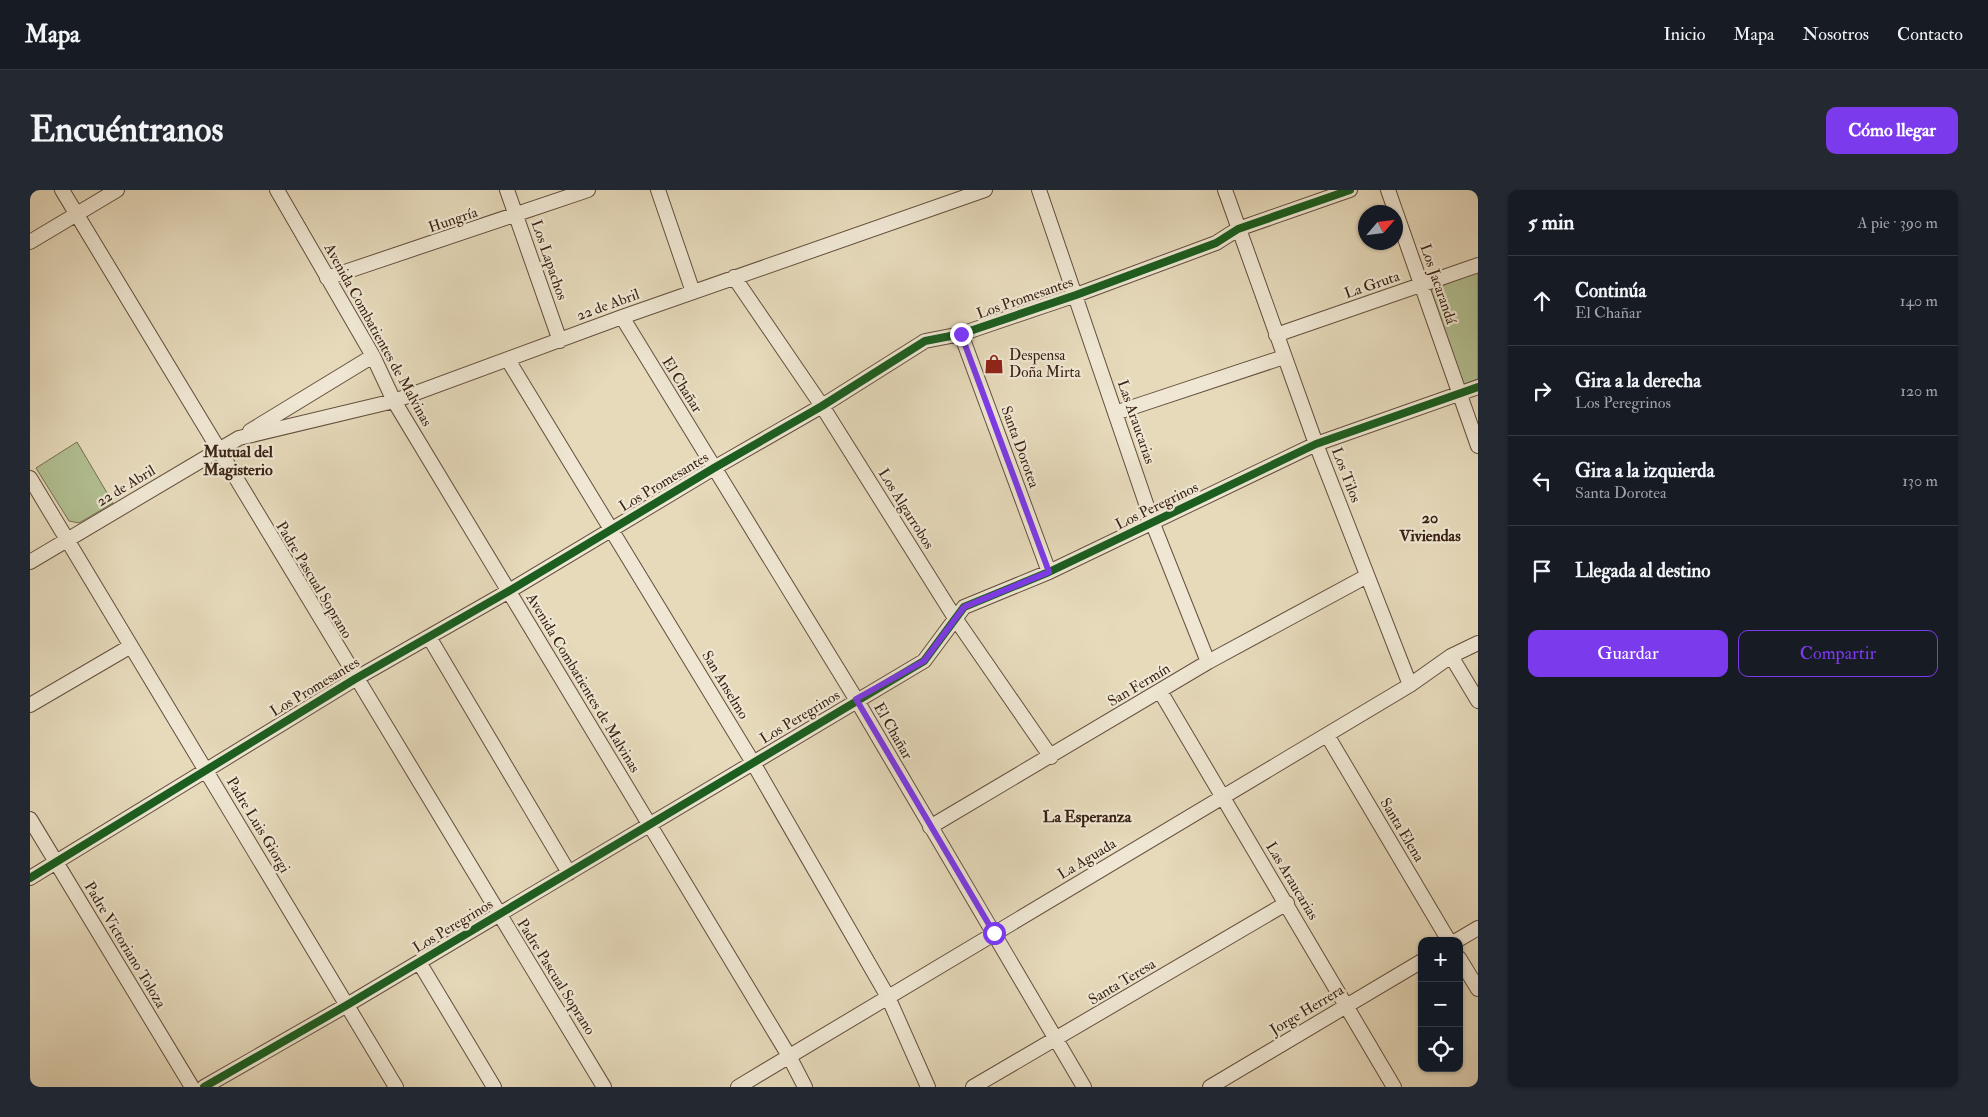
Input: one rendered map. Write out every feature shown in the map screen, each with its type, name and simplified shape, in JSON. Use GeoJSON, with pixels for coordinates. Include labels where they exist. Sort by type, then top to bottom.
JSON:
{"type":"FeatureCollection","features":[{"type":"Feature","properties":{"kind":"street","name":"Padre Pascual Soprano"},"geometry":{"type":"LineString","coordinates":[[62,190],[217,450],[604,1087]]}},
{"type":"Feature","properties":{"kind":"street"},"geometry":{"type":"LineString","coordinates":[[30,242],[117,190]]}},
{"type":"Feature","properties":{"kind":"street","name":"Avenida Combatientes de Malvinas"},"geometry":{"type":"LineString","coordinates":[[277,190],[373,356],[394,401],[650,824],[806,1087]]}},
{"type":"Feature","properties":{"kind":"street","name":"Los Lapachos"},"geometry":{"type":"LineString","coordinates":[[507,190],[560,340]]}},
{"type":"Feature","properties":{"kind":"street","name":"Hungría"},"geometry":{"type":"LineString","coordinates":[[327,278],[588,190]]}},
{"type":"Feature","properties":{"kind":"street"},"geometry":{"type":"LineString","coordinates":[[658,190],[693,292]]}},
{"type":"Feature","properties":{"kind":"street","name":"22 de Abril"},"geometry":{"type":"LineString","coordinates":[[239,438],[394,401],[622,317],[985,190]]}},
{"type":"Feature","properties":{"kind":"street","name":"Las Araucarias"},"geometry":{"type":"LineString","coordinates":[[1039,190],[1153,524],[1208,662]]}},
{"type":"Feature","properties":{"kind":"street","name":"Los Tilos"},"geometry":{"type":"LineString","coordinates":[[1225,190],[1316,444],[1410,685]]}},
{"type":"Feature","properties":{"kind":"street","name":"Los Promesantes"},"geometry":{"type":"LineString","coordinates":[[30,878],[355,678],[429,638],[714,468],[822,406],[925,341],[961,334],[1076,295],[1216,243],[1238,229],[1350,190]]}},
{"type":"Feature","properties":{"kind":"street","name":"Los Jacarandá"},"geometry":{"type":"LineString","coordinates":[[1388,190],[1478,446]]}},
{"type":"Feature","properties":{"kind":"street","name":"La Gruta"},"geometry":{"type":"LineString","coordinates":[[1276,335],[1478,266]]}},
{"type":"Feature","properties":{"kind":"street","name":"Los Algarrobos"},"geometry":{"type":"LineString","coordinates":[[734,278],[822,406],[955,618],[1051,757]]}},
{"type":"Feature","properties":{"kind":"street","name":"El Chañar"},"geometry":{"type":"LineString","coordinates":[[622,317],[856,699],[1084,1087]]}},
{"type":"Feature","properties":{"kind":"street","name":"Santa Dorotea"},"geometry":{"type":"LineString","coordinates":[[961,334],[1049,572]]}},
{"type":"Feature","properties":{"kind":"street","name":"22 de Abril"},"geometry":{"type":"LineString","coordinates":[[30,562],[373,356]]}},
{"type":"Feature","properties":{"kind":"street"},"geometry":{"type":"LineString","coordinates":[[1115,413],[1284,356]]}},
{"type":"Feature","properties":{"kind":"street","name":"San Anselmo"},"geometry":{"type":"LineString","coordinates":[[508,360],[752,761],[888,998],[928,1087]]}},
{"type":"Feature","properties":{"kind":"street","name":"Los Peregrinos"},"geometry":{"type":"LineString","coordinates":[[204,1087],[347,1005],[752,761],[924,661],[964,607],[1049,572],[1153,524],[1316,444],[1478,387]]}},
{"type":"Feature","properties":{"kind":"street","name":"Padre Luis Giorgi"},"geometry":{"type":"LineString","coordinates":[[30,478],[396,1087]]}},
{"type":"Feature","properties":{"kind":"street","name":"San Fermín"},"geometry":{"type":"LineString","coordinates":[[930,827],[1051,757],[1208,662],[1368,576]]}},
{"type":"Feature","properties":{"kind":"street"},"geometry":{"type":"LineString","coordinates":[[429,638],[569,873]]}},
{"type":"Feature","properties":{"kind":"street","name":"La Aguada"},"geometry":{"type":"LineString","coordinates":[[738,1087],[1410,685],[1451,656],[1478,643]]}},
{"type":"Feature","properties":{"kind":"street"},"geometry":{"type":"LineString","coordinates":[[30,705],[131,646]]}},
{"type":"Feature","properties":{"kind":"street"},"geometry":{"type":"LineString","coordinates":[[1451,656],[1478,701]]}},
{"type":"Feature","properties":{"kind":"street","name":"Las Araucarias"},"geometry":{"type":"LineString","coordinates":[[1160,691],[1394,1087]]}},
{"type":"Feature","properties":{"kind":"street","name":"Santa Elena"},"geometry":{"type":"LineString","coordinates":[[1327,735],[1447,937]]}},
{"type":"Feature","properties":{"kind":"street","name":"Padre Victoriano Toloza"},"geometry":{"type":"LineString","coordinates":[[30,819],[192,1087]]}},
{"type":"Feature","properties":{"kind":"street","name":"Santa Teresa"},"geometry":{"type":"LineString","coordinates":[[973,1087],[1287,903]]}},
{"type":"Feature","properties":{"kind":"street"},"geometry":{"type":"LineString","coordinates":[[1463,937],[1478,928]]}},
{"type":"Feature","properties":{"kind":"street"},"geometry":{"type":"LineString","coordinates":[[418,962],[494,1087]]}},
{"type":"Feature","properties":{"kind":"street","name":"Jorge Herrera"},"geometry":{"type":"LineString","coordinates":[[1210,1087],[1418,963]]}},
{"type":"Feature","properties":{"kind":"street"},"geometry":{"type":"LineString","coordinates":[[1463,965],[1478,989]]}},
{"type":"Feature","properties":{"kind":"green space"},"geometry":{"type":"Polygon","coordinates":[[[1478,272],[1478,379],[1462,385],[1428,291],[1478,272]]]}},
{"type":"Feature","properties":{"kind":"green space"},"geometry":{"type":"Polygon","coordinates":[[[77,442],[113,503],[79,523],[69,521],[36,468],[77,442]]]}},
{"type":"Feature","properties":{"kind":"cycle path"},"geometry":{"type":"LineString","coordinates":[[30,878],[355,679],[509,591],[714,468],[822,406],[925,341],[961,334],[1076,295],[1216,243],[1238,229],[1350,190]]}},
{"type":"Feature","properties":{"kind":"cycle path"},"geometry":{"type":"LineString","coordinates":[[204,1087],[347,1005],[924,661],[964,607],[1049,572],[1316,444],[1478,387]]}},
{"type":"Feature","properties":{"kind":"place","name":"Despensa Doña Mirta"},"geometry":{"type":"Point","coordinates":[994,364]}},
{"type":"Feature","properties":{"kind":"district","name":"Mutual del Magisterio"},"geometry":{"type":"Point","coordinates":[238,461]}},
{"type":"Feature","properties":{"kind":"district","name":"20 Viviendas"},"geometry":{"type":"Point","coordinates":[1430,527]}},
{"type":"Feature","properties":{"kind":"district","name":"La Esperanza"},"geometry":{"type":"Point","coordinates":[1087,817]}},
{"type":"Feature","properties":{"kind":"route"},"geometry":{"type":"LineString","coordinates":[[961,334],[1049,572],[964,607],[924,661],[856,699],[994,933]]}}]}
